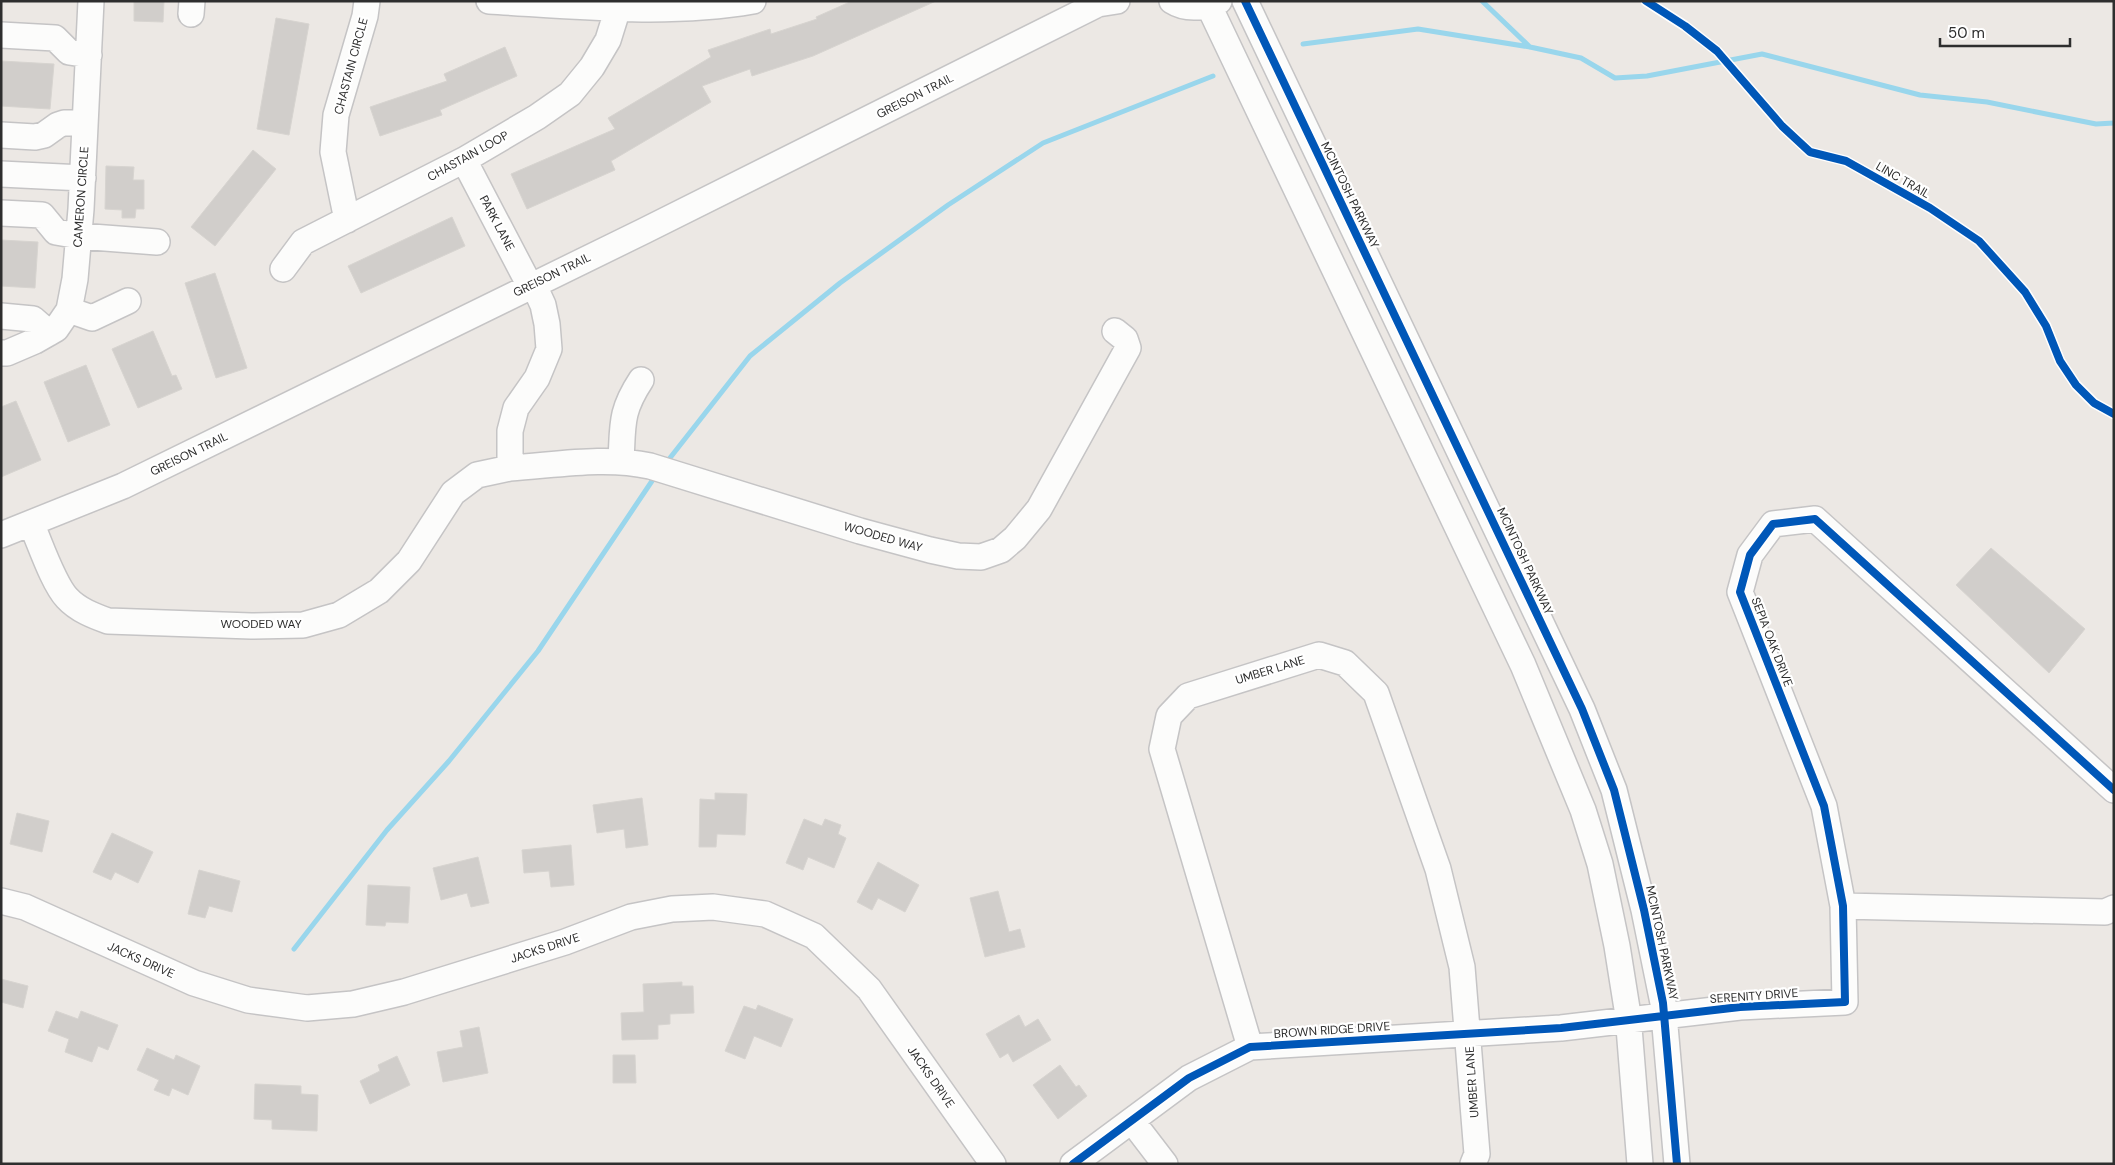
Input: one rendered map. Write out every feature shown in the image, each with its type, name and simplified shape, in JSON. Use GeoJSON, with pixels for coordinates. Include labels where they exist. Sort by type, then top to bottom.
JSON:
{"type":"FeatureCollection","features":[{"type":"Feature","properties":{"kind":"street","name":"CAMERON CIRCLE"},"geometry":{"type":"LineString","coordinates":[[1,353],[7,354],[56,328],[69,310],[75,279],[79,236],[91,1]]}},
{"type":"Feature","properties":{"kind":"street","name":"CHASTAIN CIRCLE"},"geometry":{"type":"LineString","coordinates":[[347,220],[333,152],[336,115],[365,16],[367,1]]}},
{"type":"Feature","properties":{"kind":"street"},"geometry":{"type":"LineString","coordinates":[[490,1],[618,8],[732,5],[753,1]]}},
{"type":"Feature","properties":{"kind":"street"},"geometry":{"type":"LineString","coordinates":[[1172,1],[1192,7],[1214,4],[1523,666],[1580,801],[1600,864],[1617,946],[1628,1020],[1640,1164]]}},
{"type":"Feature","properties":{"kind":"street","name":"MCINTOSH PARKWAY"},"geometry":{"type":"LineString","coordinates":[[1245,1],[1582,708],[1614,790],[1644,910],[1665,1016],[1677,1164]]}},
{"type":"Feature","properties":{"kind":"street","name":"GREISON TRAIL"},"geometry":{"type":"LineString","coordinates":[[1,535],[123,486],[1106,2]]}},
{"type":"Feature","properties":{"kind":"street","name":"CHASTAIN LOOP"},"geometry":{"type":"LineString","coordinates":[[283,269],[303,242],[464,160],[537,117],[570,94],[592,68],[608,40],[618,8]]}},
{"type":"Feature","properties":{"kind":"street"},"geometry":{"type":"LineString","coordinates":[[1,35],[55,38],[69,52],[89,54]]}},
{"type":"Feature","properties":{"kind":"street"},"geometry":{"type":"LineString","coordinates":[[1,135],[36,137],[44,135],[64,123],[85,123]]}},
{"type":"Feature","properties":{"kind":"street","name":"PARK LANE"},"geometry":{"type":"LineString","coordinates":[[464,160],[530,286]]}},
{"type":"Feature","properties":{"kind":"street"},"geometry":{"type":"LineString","coordinates":[[1,174],[82,178]]}},
{"type":"Feature","properties":{"kind":"street"},"geometry":{"type":"LineString","coordinates":[[1,213],[42,215],[56,232],[79,236],[157,242]]}},
{"type":"Feature","properties":{"kind":"street"},"geometry":{"type":"LineString","coordinates":[[510,468],[510,432],[516,408],[537,378],[549,349],[548,324],[543,305],[538,294],[530,286]]}},
{"type":"Feature","properties":{"kind":"street"},"geometry":{"type":"LineString","coordinates":[[69,310],[92,318],[128,301]]}},
{"type":"Feature","properties":{"kind":"street"},"geometry":{"type":"LineString","coordinates":[[1,316],[32,319],[49,332]]}},
{"type":"Feature","properties":{"kind":"street","name":"WOODED WAY"},"geometry":{"type":"LineString","coordinates":[[31,523],[55,579],[66,598],[88,614],[108,621],[251,626],[303,625],[339,615],[379,591],[409,561],[453,493],[477,475],[510,468],[621,461],[650,466],[860,531],[930,550],[958,556],[981,557],[1002,550],[1039,509],[1128,348],[1125,339],[1115,331]]}},
{"type":"Feature","properties":{"kind":"street"},"geometry":{"type":"LineString","coordinates":[[621,461],[623,416],[627,404],[641,380]]}},
{"type":"Feature","properties":{"kind":"street","name":"SEPIA OAK DRIVE"},"geometry":{"type":"LineString","coordinates":[[1845,1002],[1843,906],[1824,806],[1740,592],[1750,555],[1773,524],[1815,519],[2114,790]]}},
{"type":"Feature","properties":{"kind":"street","name":"UMBER LANE"},"geometry":{"type":"LineString","coordinates":[[1250,1047],[1162,749],[1169,716],[1188,696],[1318,655],[1345,663],[1376,692],[1438,869],[1462,967],[1469,1033],[1477,1154],[1473,1164]]}},
{"type":"Feature","properties":{"kind":"street","name":"JACKS DRIVE"},"geometry":{"type":"LineString","coordinates":[[1,901],[25,907],[194,984],[248,1000],[307,1008],[353,1004],[404,992],[565,942],[631,917],[672,909],[713,907],[765,914],[814,936],[869,989],[993,1164]]}},
{"type":"Feature","properties":{"kind":"street"},"geometry":{"type":"LineString","coordinates":[[1843,906],[2105,912],[2114,908]]}},
{"type":"Feature","properties":{"kind":"street","name":"SERENITY DRIVE"},"geometry":{"type":"LineString","coordinates":[[1628,1020],[1740,1007],[1845,1002]]}},
{"type":"Feature","properties":{"kind":"street","name":"BROWN RIDGE DRIVE"},"geometry":{"type":"LineString","coordinates":[[1073,1164],[1190,1078],[1250,1047],[1560,1028],[1628,1020]]}},
{"type":"Feature","properties":{"kind":"street"},"geometry":{"type":"LineString","coordinates":[[1132,1121],[1165,1164]]}},
{"type":"Feature","properties":{"kind":"building"},"geometry":{"type":"Polygon","coordinates":[[[134,1],[164,1],[163,22],[134,21],[134,1]]]}},
{"type":"Feature","properties":{"kind":"building"},"geometry":{"type":"Polygon","coordinates":[[[852,1],[936,1],[813,56],[752,76],[750,69],[702,86],[711,102],[611,161],[615,170],[527,209],[511,174],[615,129],[608,118],[711,57],[708,50],[770,29],[771,34],[817,19],[816,17],[852,1]]]}},
{"type":"Feature","properties":{"kind":"building"},"geometry":{"type":"Polygon","coordinates":[[[276,18],[309,24],[289,135],[257,129],[276,18]]]}},
{"type":"Feature","properties":{"kind":"building"},"geometry":{"type":"Polygon","coordinates":[[[505,47],[517,76],[440,110],[442,115],[380,136],[370,107],[447,81],[444,74],[505,47]]]}},
{"type":"Feature","properties":{"kind":"building"},"geometry":{"type":"Polygon","coordinates":[[[1,61],[54,64],[50,109],[1,106],[1,61]]]}},
{"type":"Feature","properties":{"kind":"building"},"geometry":{"type":"Polygon","coordinates":[[[253,150],[276,169],[215,246],[191,227],[253,150]]]}},
{"type":"Feature","properties":{"kind":"building"},"geometry":{"type":"Polygon","coordinates":[[[106,166],[134,167],[133,180],[144,180],[144,209],[136,209],[135,218],[122,218],[122,210],[105,209],[106,166]]]}},
{"type":"Feature","properties":{"kind":"building"},"geometry":{"type":"Polygon","coordinates":[[[452,217],[465,246],[361,293],[348,266],[452,217]]]}},
{"type":"Feature","properties":{"kind":"building"},"geometry":{"type":"Polygon","coordinates":[[[1,240],[38,242],[35,288],[1,286],[1,240]]]}},
{"type":"Feature","properties":{"kind":"building"},"geometry":{"type":"Polygon","coordinates":[[[215,273],[247,368],[216,378],[185,283],[215,273]]]}},
{"type":"Feature","properties":{"kind":"building"},"geometry":{"type":"Polygon","coordinates":[[[153,331],[172,376],[176,375],[182,389],[138,408],[112,349],[153,331]]]}},
{"type":"Feature","properties":{"kind":"building"},"geometry":{"type":"Polygon","coordinates":[[[86,365],[110,425],[68,442],[44,382],[86,365]]]}},
{"type":"Feature","properties":{"kind":"building"},"geometry":{"type":"Polygon","coordinates":[[[16,401],[41,460],[1,477],[1,407],[16,401]]]}},
{"type":"Feature","properties":{"kind":"building"},"geometry":{"type":"Polygon","coordinates":[[[1991,548],[2085,629],[2049,673],[1956,585],[1991,548]]]}},
{"type":"Feature","properties":{"kind":"building"},"geometry":{"type":"Polygon","coordinates":[[[715,793],[747,794],[745,835],[717,834],[716,847],[699,847],[700,799],[715,800],[715,793]]]}},
{"type":"Feature","properties":{"kind":"building"},"geometry":{"type":"Polygon","coordinates":[[[642,798],[648,845],[626,848],[624,829],[597,833],[593,805],[642,798]]]}},
{"type":"Feature","properties":{"kind":"building"},"geometry":{"type":"Polygon","coordinates":[[[17,813],[49,821],[42,852],[10,844],[17,813]]]}},
{"type":"Feature","properties":{"kind":"building"},"geometry":{"type":"Polygon","coordinates":[[[804,819],[822,826],[825,819],[841,825],[838,834],[846,838],[834,868],[808,857],[803,870],[786,863],[804,819]]]}},
{"type":"Feature","properties":{"kind":"building"},"geometry":{"type":"Polygon","coordinates":[[[112,833],[153,852],[138,883],[115,872],[111,880],[93,872],[112,833]]]}},
{"type":"Feature","properties":{"kind":"building"},"geometry":{"type":"Polygon","coordinates":[[[571,845],[574,885],[551,887],[549,871],[524,873],[522,850],[571,845]]]}},
{"type":"Feature","properties":{"kind":"building"},"geometry":{"type":"Polygon","coordinates":[[[478,857],[489,903],[471,907],[467,893],[441,900],[433,868],[478,857]]]}},
{"type":"Feature","properties":{"kind":"building"},"geometry":{"type":"Polygon","coordinates":[[[878,862],[919,885],[905,912],[878,898],[872,910],[857,902],[878,862]]]}},
{"type":"Feature","properties":{"kind":"building"},"geometry":{"type":"Polygon","coordinates":[[[199,870],[240,881],[232,912],[209,906],[205,918],[188,914],[199,870]]]}},
{"type":"Feature","properties":{"kind":"building"},"geometry":{"type":"Polygon","coordinates":[[[368,885],[410,887],[408,923],[386,922],[385,926],[366,925],[368,885]]]}},
{"type":"Feature","properties":{"kind":"building"},"geometry":{"type":"Polygon","coordinates":[[[998,891],[1009,932],[1020,929],[1025,947],[985,957],[970,898],[998,891]]]}},
{"type":"Feature","properties":{"kind":"building"},"geometry":{"type":"Polygon","coordinates":[[[1,979],[28,986],[23,1008],[1,1002],[1,979]]]}},
{"type":"Feature","properties":{"kind":"building"},"geometry":{"type":"Polygon","coordinates":[[[682,982],[682,986],[693,986],[694,1013],[670,1014],[670,1024],[658,1025],[658,1039],[622,1040],[621,1013],[644,1012],[643,984],[682,982]]]}},
{"type":"Feature","properties":{"kind":"building"},"geometry":{"type":"Polygon","coordinates":[[[758,1005],[793,1019],[781,1047],[754,1036],[745,1059],[725,1051],[744,1006],[756,1010],[758,1005]]]}},
{"type":"Feature","properties":{"kind":"building"},"geometry":{"type":"Polygon","coordinates":[[[56,1011],[78,1019],[81,1011],[118,1025],[108,1050],[98,1046],[92,1062],[65,1052],[69,1039],[48,1031],[56,1011]]]}},
{"type":"Feature","properties":{"kind":"building"},"geometry":{"type":"Polygon","coordinates":[[[1019,1015],[1025,1027],[1038,1019],[1051,1040],[1013,1062],[1008,1053],[1000,1058],[986,1034],[1019,1015]]]}},
{"type":"Feature","properties":{"kind":"building"},"geometry":{"type":"Polygon","coordinates":[[[479,1027],[488,1073],[443,1082],[437,1052],[463,1047],[460,1031],[479,1027]]]}},
{"type":"Feature","properties":{"kind":"building"},"geometry":{"type":"Polygon","coordinates":[[[147,1048],[174,1060],[176,1055],[200,1066],[188,1095],[172,1088],[169,1096],[154,1090],[159,1080],[137,1070],[147,1048]]]}},
{"type":"Feature","properties":{"kind":"building"},"geometry":{"type":"Polygon","coordinates":[[[613,1055],[635,1055],[636,1083],[613,1083],[613,1055]]]}},
{"type":"Feature","properties":{"kind":"building"},"geometry":{"type":"Polygon","coordinates":[[[397,1056],[410,1085],[370,1104],[360,1081],[380,1071],[378,1065],[397,1056]]]}},
{"type":"Feature","properties":{"kind":"building"},"geometry":{"type":"Polygon","coordinates":[[[1060,1065],[1076,1087],[1079,1085],[1087,1096],[1058,1119],[1033,1085],[1060,1065]]]}},
{"type":"Feature","properties":{"kind":"building"},"geometry":{"type":"Polygon","coordinates":[[[255,1084],[301,1086],[301,1094],[318,1095],[317,1131],[272,1129],[272,1120],[254,1119],[255,1084]]]}},
{"type":"Feature","properties":{"kind":"waterway"},"geometry":{"type":"LineString","coordinates":[[1482,1],[1530,47]]}},
{"type":"Feature","properties":{"kind":"waterway"},"geometry":{"type":"LineString","coordinates":[[1303,44],[1418,29],[1530,47],[1581,58],[1615,78],[1647,76],[1762,54],[1920,95],[1987,102],[2096,124],[2114,123]]}},
{"type":"Feature","properties":{"kind":"waterway"},"geometry":{"type":"LineString","coordinates":[[666,463],[750,356],[840,283],[948,205],[1043,143],[1213,76]]}},
{"type":"Feature","properties":{"kind":"waterway"},"geometry":{"type":"LineString","coordinates":[[294,949],[387,830],[449,761],[538,651],[656,475]]}},
{"type":"Feature","properties":{"kind":"cycle path"},"geometry":{"type":"LineString","coordinates":[[1245,1],[1582,709],[1614,790],[1644,910],[1663,1003],[1677,1164]]}},
{"type":"Feature","properties":{"kind":"cycle path","name":"LINC TRAIL"},"geometry":{"type":"LineString","coordinates":[[1646,1],[1685,26],[1717,51],[1782,126],[1810,152],[1846,161],[1930,208],[1979,241],[2025,292],[2046,326],[2060,361],[2076,385],[2094,403],[2114,414]]}},
{"type":"Feature","properties":{"kind":"cycle path"},"geometry":{"type":"LineString","coordinates":[[1073,1164],[1189,1078],[1250,1047],[1561,1028],[1740,1007],[1845,1002],[1843,906],[1824,806],[1740,592],[1750,555],[1773,524],[1815,519],[2114,790]]}}]}
